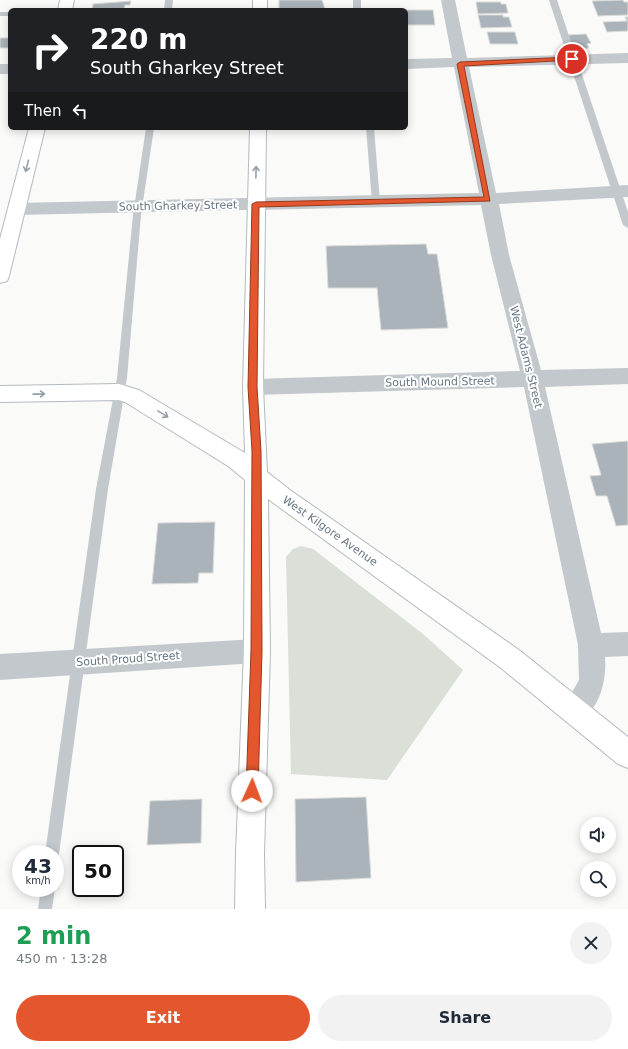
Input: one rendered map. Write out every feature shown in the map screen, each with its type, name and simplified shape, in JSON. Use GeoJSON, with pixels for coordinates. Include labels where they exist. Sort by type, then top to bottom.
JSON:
{"type":"FeatureCollection","features":[{"type":"Feature","properties":{"kind":"main road"},"geometry":{"type":"LineString","coordinates":[[0,276],[36,130]]}},
{"type":"Feature","properties":{"kind":"main road"},"geometry":{"type":"LineString","coordinates":[[250,909],[250,854],[257,651],[256,451],[253,387],[258,130]]}},
{"type":"Feature","properties":{"kind":"main road","name":"West Kilgore Avenue"},"geometry":{"type":"LineString","coordinates":[[0,394],[120,392],[132,396],[236,459],[282,497],[510,659],[576,710],[628,754]]}},
{"type":"Feature","properties":{"kind":"street","name":"West Adams Street"},"geometry":{"type":"LineString","coordinates":[[448,0],[500,255],[532,380],[591,645],[594,677],[588,694],[576,710]]}},
{"type":"Feature","properties":{"kind":"street"},"geometry":{"type":"LineString","coordinates":[[408,64],[460,64],[628,58]]}},
{"type":"Feature","properties":{"kind":"street","name":"South Gharkey Street"},"geometry":{"type":"LineString","coordinates":[[16,209],[488,199],[623,191]]}},
{"type":"Feature","properties":{"kind":"street","name":"South Mound Street"},"geometry":{"type":"LineString","coordinates":[[253,387],[628,376]]}},
{"type":"Feature","properties":{"kind":"street"},"geometry":{"type":"LineString","coordinates":[[591,645],[628,644]]}},
{"type":"Feature","properties":{"kind":"street","name":"South Proud Street"},"geometry":{"type":"LineString","coordinates":[[0,667],[257,651]]}},
{"type":"Feature","properties":{"kind":"lane"},"geometry":{"type":"LineString","coordinates":[[553,0],[572,59],[623,191],[628,225]]}},
{"type":"Feature","properties":{"kind":"lane"},"geometry":{"type":"LineString","coordinates":[[53,845],[105,468],[122,378],[138,207],[150,130]]}},
{"type":"Feature","properties":{"kind":"lane"},"geometry":{"type":"LineString","coordinates":[[370,130],[376,202]]}},
{"type":"Feature","properties":{"kind":"lane"},"geometry":{"type":"LineString","coordinates":[[45,909],[47,897]]}},
{"type":"Feature","properties":{"kind":"shaded area"},"geometry":{"type":"Polygon","coordinates":[[[301,546],[313,549],[423,634],[463,670],[387,780],[291,774],[286,557],[293,549],[301,546]]]}},
{"type":"Feature","properties":{"kind":"building"},"geometry":{"type":"Polygon","coordinates":[[[279,0],[322,0],[325,8],[279,8],[279,0]]]}},
{"type":"Feature","properties":{"kind":"building"},"geometry":{"type":"Polygon","coordinates":[[[623,0],[624,2],[628,2],[628,15],[598,16],[592,1],[623,0]]]}},
{"type":"Feature","properties":{"kind":"building"},"geometry":{"type":"Polygon","coordinates":[[[131,1],[130,5],[125,5],[124,8],[92,8],[93,4],[131,1]]]}},
{"type":"Feature","properties":{"kind":"building"},"geometry":{"type":"Polygon","coordinates":[[[476,2],[501,2],[501,4],[506,4],[508,13],[478,14],[476,2]]]}},
{"type":"Feature","properties":{"kind":"building"},"geometry":{"type":"Polygon","coordinates":[[[408,10],[433,10],[435,25],[408,25],[408,10]]]}},
{"type":"Feature","properties":{"kind":"building"},"geometry":{"type":"Polygon","coordinates":[[[478,15],[503,15],[503,17],[509,17],[512,27],[481,28],[478,15]]]}},
{"type":"Feature","properties":{"kind":"building"},"geometry":{"type":"Polygon","coordinates":[[[625,17],[628,17],[628,31],[607,32],[603,22],[627,21],[625,17]]]}},
{"type":"Feature","properties":{"kind":"building"},"geometry":{"type":"Polygon","coordinates":[[[487,32],[515,32],[518,44],[490,44],[487,32]]]}},
{"type":"Feature","properties":{"kind":"building"},"geometry":{"type":"Polygon","coordinates":[[[586,34],[591,43],[587,44],[589,48],[573,49],[568,35],[586,34]]]}},
{"type":"Feature","properties":{"kind":"building"},"geometry":{"type":"Polygon","coordinates":[[[0,38],[8,38],[8,48],[0,48],[0,38]]]}},
{"type":"Feature","properties":{"kind":"building"},"geometry":{"type":"Polygon","coordinates":[[[426,244],[428,254],[437,254],[448,328],[381,330],[377,288],[328,288],[326,246],[426,244]]]}},
{"type":"Feature","properties":{"kind":"building"},"geometry":{"type":"Polygon","coordinates":[[[628,441],[628,525],[616,526],[607,496],[596,496],[590,476],[601,475],[592,444],[628,441]]]}},
{"type":"Feature","properties":{"kind":"building"},"geometry":{"type":"Polygon","coordinates":[[[215,522],[213,573],[199,573],[198,583],[152,584],[158,523],[215,522]]]}},
{"type":"Feature","properties":{"kind":"building"},"geometry":{"type":"Polygon","coordinates":[[[366,797],[371,878],[296,882],[295,799],[366,797]]]}},
{"type":"Feature","properties":{"kind":"building"},"geometry":{"type":"Polygon","coordinates":[[[202,799],[201,843],[147,845],[150,801],[202,799]]]}},
{"type":"Feature","properties":{"kind":"route"},"geometry":{"type":"LineString","coordinates":[[252,791],[257,651],[257,564],[255,514],[256,451],[253,387],[256,204],[488,199],[460,64],[572,59]]}}]}
